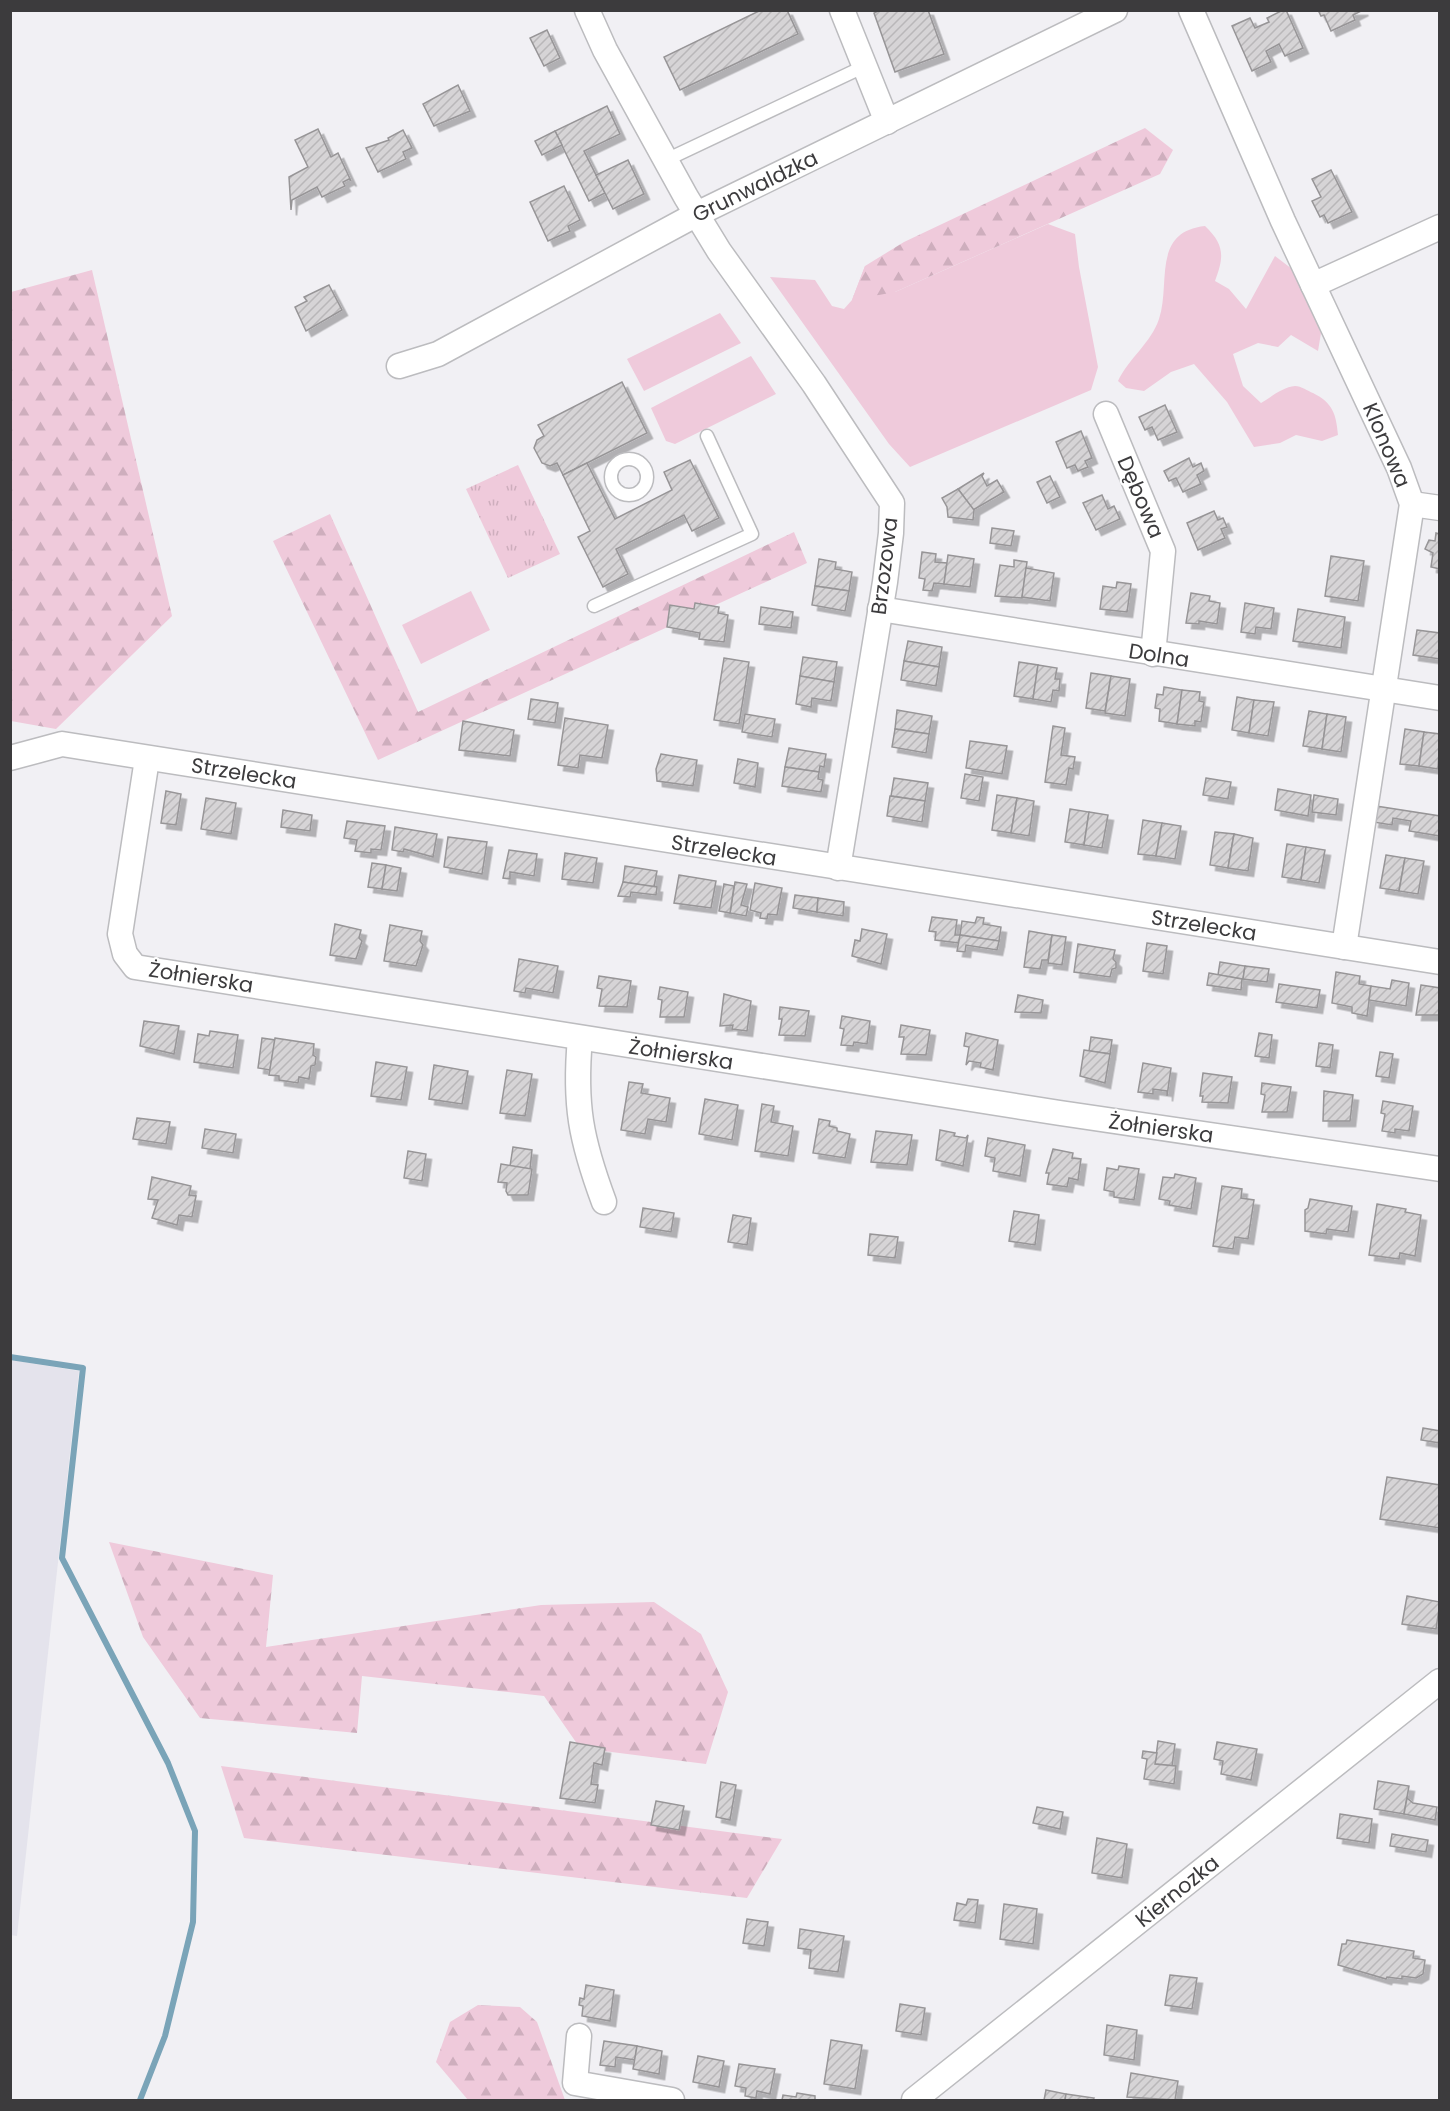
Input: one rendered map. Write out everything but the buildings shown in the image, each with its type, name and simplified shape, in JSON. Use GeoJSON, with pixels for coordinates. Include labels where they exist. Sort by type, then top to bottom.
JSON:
{"type":"FeatureCollection","features":[{"type":"Feature","properties":{"kind":"street","name":"Brzozowa"},"geometry":{"type":"LineString","coordinates":[[587,10],[666,160],[719,251],[814,384],[892,503],[891,533],[880,609],[838,868]]}},
{"type":"Feature","properties":{"kind":"street"},"geometry":{"type":"LineString","coordinates":[[842,10],[887,122]]}},
{"type":"Feature","properties":{"kind":"street","name":"Grunwaldzka"},"geometry":{"type":"LineString","coordinates":[[399,366],[438,354],[697,214],[1115,10]]}},
{"type":"Feature","properties":{"kind":"street","name":"Klonowa"},"geometry":{"type":"LineString","coordinates":[[1191,10],[1313,285],[1400,468],[1412,504],[1344,947]]}},
{"type":"Feature","properties":{"kind":"street"},"geometry":{"type":"LineString","coordinates":[[1313,285],[1440,227]]}},
{"type":"Feature","properties":{"kind":"street","name":"Dębowa"},"geometry":{"type":"LineString","coordinates":[[1106,414],[1163,551],[1153,654]]}},
{"type":"Feature","properties":{"kind":"street"},"geometry":{"type":"LineString","coordinates":[[1412,504],[1440,508]]}},
{"type":"Feature","properties":{"kind":"street","name":"Dolna"},"geometry":{"type":"LineString","coordinates":[[880,609],[1440,698]]}},
{"type":"Feature","properties":{"kind":"street","name":"Strzelecka"},"geometry":{"type":"LineString","coordinates":[[10,758],[63,744],[1440,962]]}},
{"type":"Feature","properties":{"kind":"street","name":"Żołnierska"},"geometry":{"type":"LineString","coordinates":[[147,759],[120,934],[125,954],[135,967],[580,1038],[1440,1169]]}},
{"type":"Feature","properties":{"kind":"street"},"geometry":{"type":"LineString","coordinates":[[580,1038],[576,1092],[585,1151],[604,1202]]}},
{"type":"Feature","properties":{"kind":"street","name":"Kiernozka"},"geometry":{"type":"LineString","coordinates":[[914,2100],[1440,1681]]}},
{"type":"Feature","properties":{"kind":"street"},"geometry":{"type":"LineString","coordinates":[[579,2036],[575,2083],[672,2100]]}},
{"type":"Feature","properties":{"kind":"lane"},"geometry":{"type":"LineString","coordinates":[[666,160],[863,67]]}},
{"type":"Feature","properties":{"kind":"lane"},"geometry":{"type":"LineString","coordinates":[[594,606],[752,534],[707,436]]}},
{"type":"Feature","properties":{"kind":"shaded area"},"geometry":{"type":"Polygon","coordinates":[[[11,1360],[79,1371],[17,1936],[10,1935],[11,1360]]]}},
{"type":"Feature","properties":{"kind":"green space"},"geometry":{"type":"Polygon","coordinates":[[[1145,128],[1173,150],[1160,174],[895,292],[852,300],[865,266],[904,242],[1145,128]]]}},
{"type":"Feature","properties":{"kind":"green space"},"geometry":{"type":"Polygon","coordinates":[[[1048,224],[1075,234],[1098,367],[1091,390],[910,467],[889,444],[770,277],[815,280],[832,306],[844,309],[852,300],[865,266],[895,292],[1048,224]]]}},
{"type":"Feature","properties":{"kind":"green space"},"geometry":{"type":"Polygon","coordinates":[[[1205,226],[1216,239],[1221,252],[1215,281],[1229,289],[1246,309],[1275,256],[1292,269],[1321,333],[1318,351],[1291,335],[1278,347],[1258,343],[1233,354],[1243,386],[1261,403],[1286,388],[1295,386],[1313,393],[1325,401],[1332,410],[1338,435],[1322,441],[1296,435],[1280,443],[1254,447],[1227,402],[1194,364],[1171,372],[1144,391],[1126,388],[1118,381],[1151,336],[1159,319],[1166,262],[1170,249],[1177,238],[1188,230],[1205,226]]]}},
{"type":"Feature","properties":{"kind":"green space"},"geometry":{"type":"Polygon","coordinates":[[[92,270],[172,616],[56,729],[11,721],[11,292],[92,270]]]}},
{"type":"Feature","properties":{"kind":"green space"},"geometry":{"type":"Polygon","coordinates":[[[720,313],[741,343],[644,391],[627,359],[720,313]]]}},
{"type":"Feature","properties":{"kind":"green space"},"geometry":{"type":"Polygon","coordinates":[[[751,356],[776,394],[675,444],[666,441],[651,408],[751,356]]]}},
{"type":"Feature","properties":{"kind":"green space"},"geometry":{"type":"Polygon","coordinates":[[[518,465],[560,554],[508,578],[466,489],[518,465]]]}},
{"type":"Feature","properties":{"kind":"green space"},"geometry":{"type":"Polygon","coordinates":[[[330,514],[418,712],[794,532],[807,563],[378,760],[273,541],[330,514]]]}},
{"type":"Feature","properties":{"kind":"green space"},"geometry":{"type":"Polygon","coordinates":[[[471,591],[490,630],[421,664],[402,625],[471,591]]]}},
{"type":"Feature","properties":{"kind":"green space"},"geometry":{"type":"Polygon","coordinates":[[[109,1542],[273,1575],[266,1647],[541,1605],[654,1602],[701,1634],[728,1692],[706,1764],[580,1748],[544,1696],[362,1676],[357,1733],[200,1718],[143,1637],[109,1542]]]}},
{"type":"Feature","properties":{"kind":"green space"},"geometry":{"type":"Polygon","coordinates":[[[221,1766],[782,1839],[747,1898],[244,1838],[221,1766]]]}},
{"type":"Feature","properties":{"kind":"green space"},"geometry":{"type":"Polygon","coordinates":[[[478,2005],[520,2007],[537,2022],[565,2100],[468,2100],[436,2062],[450,2022],[478,2005]]]}},
{"type":"Feature","properties":{"kind":"waterway"},"geometry":{"type":"LineString","coordinates":[[10,1357],[83,1368],[62,1558],[168,1763],[195,1831],[193,1922],[165,2036],[140,2100]]}}]}
